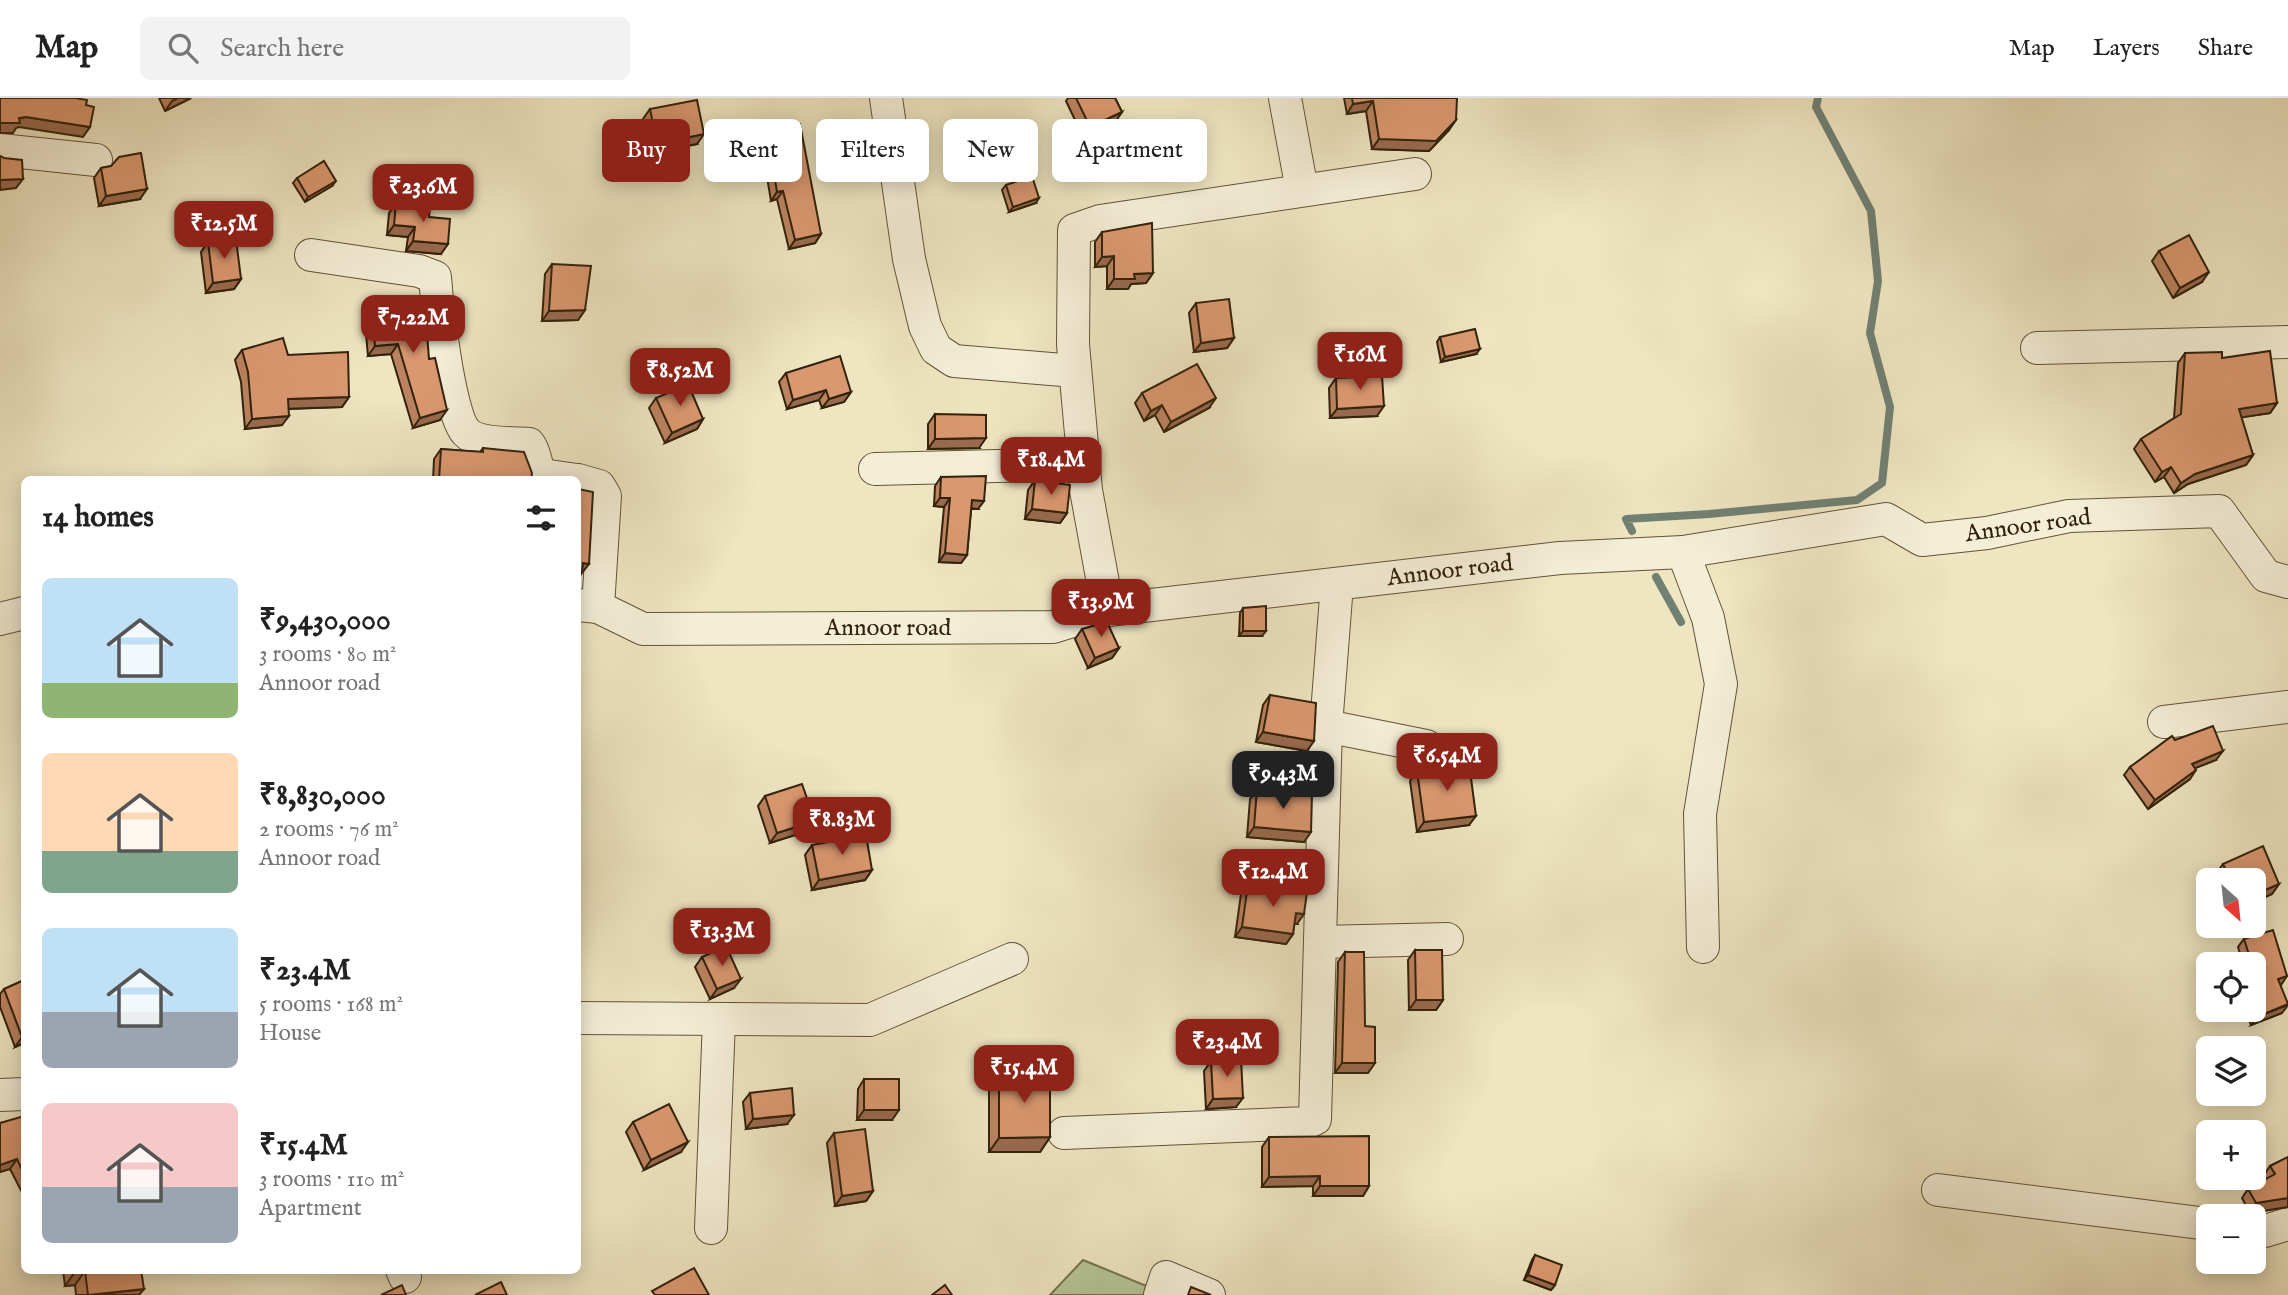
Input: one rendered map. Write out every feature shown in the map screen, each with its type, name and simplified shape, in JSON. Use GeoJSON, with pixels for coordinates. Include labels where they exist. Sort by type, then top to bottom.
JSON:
{"type":"FeatureCollection","features":[{"type":"Feature","properties":{"kind":"street"},"geometry":{"type":"LineString","coordinates":[[886,98],[909,259],[925,326],[936,349],[954,361],[1075,371]]}},
{"type":"Feature","properties":{"kind":"street"},"geometry":{"type":"LineString","coordinates":[[1285,98],[1303,191]]}},
{"type":"Feature","properties":{"kind":"street"},"geometry":{"type":"LineString","coordinates":[[0,150],[96,160]]}},
{"type":"Feature","properties":{"kind":"street"},"geometry":{"type":"LineString","coordinates":[[1108,610],[1083,464],[1075,371],[1074,230],[1100,221],[1415,174]]}},
{"type":"Feature","properties":{"kind":"street"},"geometry":{"type":"LineString","coordinates":[[311,255],[419,271],[435,277],[438,317],[458,417],[466,433],[482,440],[529,444],[534,451],[536,468],[542,475],[549,476]]}},
{"type":"Feature","properties":{"kind":"street"},"geometry":{"type":"LineString","coordinates":[[2037,348],[2288,342]]}},
{"type":"Feature","properties":{"kind":"street"},"geometry":{"type":"LineString","coordinates":[[876,469],[1083,464]]}},
{"type":"Feature","properties":{"kind":"street"},"geometry":{"type":"LineString","coordinates":[[581,481],[599,486],[605,496],[588,606]]}},
{"type":"Feature","properties":{"kind":"street","name":"Annoor road"},"geometry":{"type":"LineString","coordinates":[[588,606],[643,629],[1052,627],[1108,610],[1560,558],[1683,552],[1886,519],[1922,540],[1987,533],[2068,516],[2219,511],[2266,576],[2288,582]]}},
{"type":"Feature","properties":{"kind":"street"},"geometry":{"type":"LineString","coordinates":[[1683,552],[1708,618],[1721,684],[1700,814],[1703,947]]}},
{"type":"Feature","properties":{"kind":"street"},"geometry":{"type":"LineString","coordinates":[[1064,1133],[1306,1123],[1315,1119],[1326,726],[1336,584]]}},
{"type":"Feature","properties":{"kind":"street"},"geometry":{"type":"LineString","coordinates":[[0,619],[21,614]]}},
{"type":"Feature","properties":{"kind":"street"},"geometry":{"type":"LineString","coordinates":[[2164,722],[2288,707]]}},
{"type":"Feature","properties":{"kind":"street"},"geometry":{"type":"LineString","coordinates":[[1326,726],[1426,746]]}},
{"type":"Feature","properties":{"kind":"street"},"geometry":{"type":"LineString","coordinates":[[1321,942],[1447,939]]}},
{"type":"Feature","properties":{"kind":"street"},"geometry":{"type":"LineString","coordinates":[[581,1018],[870,1020],[1012,959]]}},
{"type":"Feature","properties":{"kind":"street"},"geometry":{"type":"LineString","coordinates":[[711,1228],[719,1019]]}},
{"type":"Feature","properties":{"kind":"street"},"geometry":{"type":"LineString","coordinates":[[0,1095],[21,1094]]}},
{"type":"Feature","properties":{"kind":"street"},"geometry":{"type":"LineString","coordinates":[[1938,1190],[2196,1222]]}},
{"type":"Feature","properties":{"kind":"street"},"geometry":{"type":"LineString","coordinates":[[2266,1230],[2288,1224]]}},
{"type":"Feature","properties":{"kind":"street"},"geometry":{"type":"LineString","coordinates":[[1160,1295],[1166,1277],[1209,1295]]}},
{"type":"Feature","properties":{"kind":"green space"},"geometry":{"type":"Polygon","coordinates":[[[1083,1260],[1149,1287],[1146,1295],[1050,1295],[1083,1260]]]}},
{"type":"Feature","properties":{"kind":"building"},"geometry":{"type":"Polygon","coordinates":[[[0,98],[87,100],[86,105],[94,107],[90,127],[26,117],[19,118],[20,123],[0,123],[0,98]]]}},
{"type":"Feature","properties":{"kind":"building"},"geometry":{"type":"Polygon","coordinates":[[[1076,98],[1115,98],[1122,112],[1107,119],[1086,119],[1076,98]]]}},
{"type":"Feature","properties":{"kind":"building"},"geometry":{"type":"Polygon","coordinates":[[[1352,98],[1457,98],[1456,120],[1436,141],[1379,139],[1373,101],[1353,104],[1352,98]]]}},
{"type":"Feature","properties":{"kind":"building"},"geometry":{"type":"Polygon","coordinates":[[[697,100],[704,134],[690,137],[690,119],[652,119],[650,109],[697,100]]]}},
{"type":"Feature","properties":{"kind":"building"},"geometry":{"type":"Polygon","coordinates":[[[802,134],[821,234],[795,240],[783,191],[777,192],[775,182],[802,182],[802,134]]]}},
{"type":"Feature","properties":{"kind":"building"},"geometry":{"type":"Polygon","coordinates":[[[141,153],[147,189],[106,196],[101,168],[111,166],[119,157],[141,153]]]}},
{"type":"Feature","properties":{"kind":"building"},"geometry":{"type":"Polygon","coordinates":[[[0,156],[22,160],[23,179],[0,180],[0,156]]]}},
{"type":"Feature","properties":{"kind":"building"},"geometry":{"type":"Polygon","coordinates":[[[324,161],[336,181],[308,197],[297,178],[324,161]]]}},
{"type":"Feature","properties":{"kind":"building"},"geometry":{"type":"Polygon","coordinates":[[[1034,182],[1039,198],[1013,207],[1006,185],[1034,182]]]}},
{"type":"Feature","properties":{"kind":"building"},"geometry":{"type":"Polygon","coordinates":[[[396,203],[430,207],[429,217],[450,219],[448,244],[413,241],[415,227],[394,225],[396,203]]]}},
{"type":"Feature","properties":{"kind":"building"},"geometry":{"type":"Polygon","coordinates":[[[1152,223],[1153,273],[1134,274],[1135,279],[1114,279],[1114,256],[1102,257],[1102,232],[1152,223]]]}},
{"type":"Feature","properties":{"kind":"building"},"geometry":{"type":"Polygon","coordinates":[[[2189,235],[2209,272],[2180,288],[2159,251],[2189,235]]]}},
{"type":"Feature","properties":{"kind":"building"},"geometry":{"type":"Polygon","coordinates":[[[236,239],[241,279],[213,283],[208,242],[236,239]]]}},
{"type":"Feature","properties":{"kind":"building"},"geometry":{"type":"Polygon","coordinates":[[[552,264],[591,266],[585,310],[549,311],[552,264]]]}},
{"type":"Feature","properties":{"kind":"building"},"geometry":{"type":"Polygon","coordinates":[[[1229,299],[1234,338],[1201,343],[1196,303],[1229,299]]]}},
{"type":"Feature","properties":{"kind":"building"},"geometry":{"type":"Polygon","coordinates":[[[425,308],[429,359],[435,358],[447,410],[420,418],[398,344],[375,346],[372,313],[425,308]]]}},
{"type":"Feature","properties":{"kind":"building"},"geometry":{"type":"Polygon","coordinates":[[[1475,329],[1480,349],[1445,357],[1440,337],[1475,329]]]}},
{"type":"Feature","properties":{"kind":"building"},"geometry":{"type":"Polygon","coordinates":[[[283,338],[288,355],[348,352],[349,397],[288,399],[289,416],[252,419],[248,372],[242,350],[283,338]]]}},
{"type":"Feature","properties":{"kind":"building"},"geometry":{"type":"Polygon","coordinates":[[[2270,351],[2277,403],[2239,409],[2253,455],[2195,474],[2181,483],[2171,467],[2162,472],[2141,439],[2181,414],[2185,353],[2222,352],[2222,358],[2270,351]]]}},
{"type":"Feature","properties":{"kind":"building"},"geometry":{"type":"Polygon","coordinates":[[[840,356],[851,392],[829,399],[826,390],[793,400],[786,373],[840,356]]]}},
{"type":"Feature","properties":{"kind":"building"},"geometry":{"type":"Polygon","coordinates":[[[1197,364],[1216,398],[1171,422],[1162,405],[1151,411],[1142,393],[1197,364]]]}},
{"type":"Feature","properties":{"kind":"building"},"geometry":{"type":"Polygon","coordinates":[[[1382,376],[1384,406],[1337,409],[1336,378],[1382,376]]]}},
{"type":"Feature","properties":{"kind":"building"},"geometry":{"type":"Polygon","coordinates":[[[688,384],[703,419],[672,433],[656,398],[688,384]]]}},
{"type":"Feature","properties":{"kind":"building"},"geometry":{"type":"Polygon","coordinates":[[[935,414],[986,415],[986,438],[935,439],[935,414]]]}},
{"type":"Feature","properties":{"kind":"building"},"geometry":{"type":"Polygon","coordinates":[[[483,448],[524,452],[532,476],[439,476],[441,449],[483,452],[483,448]]]}},
{"type":"Feature","properties":{"kind":"building"},"geometry":{"type":"Polygon","coordinates":[[[986,476],[984,501],[972,500],[967,555],[945,553],[950,498],[940,498],[941,477],[986,476]]]}},
{"type":"Feature","properties":{"kind":"building"},"geometry":{"type":"Polygon","coordinates":[[[1035,480],[1070,485],[1067,513],[1032,509],[1035,480]]]}},
{"type":"Feature","properties":{"kind":"building"},"geometry":{"type":"Polygon","coordinates":[[[581,490],[593,492],[589,564],[583,563],[582,572],[581,490]]]}},
{"type":"Feature","properties":{"kind":"building"},"geometry":{"type":"Polygon","coordinates":[[[1266,606],[1266,631],[1243,631],[1243,608],[1266,606]]]}},
{"type":"Feature","properties":{"kind":"building"},"geometry":{"type":"Polygon","coordinates":[[[1107,622],[1119,648],[1095,658],[1082,629],[1107,622]]]}},
{"type":"Feature","properties":{"kind":"building"},"geometry":{"type":"Polygon","coordinates":[[[1270,695],[1316,703],[1314,741],[1263,732],[1270,695]]]}},
{"type":"Feature","properties":{"kind":"building"},"geometry":{"type":"Polygon","coordinates":[[[2213,726],[2223,751],[2192,764],[2196,770],[2155,800],[2130,767],[2172,736],[2175,740],[2213,726]]]}},
{"type":"Feature","properties":{"kind":"building"},"geometry":{"type":"Polygon","coordinates":[[[1469,763],[1476,816],[1424,822],[1417,771],[1469,763]]]}},
{"type":"Feature","properties":{"kind":"building"},"geometry":{"type":"Polygon","coordinates":[[[802,784],[815,821],[777,833],[765,796],[802,784]]]}},
{"type":"Feature","properties":{"kind":"building"},"geometry":{"type":"Polygon","coordinates":[[[1257,789],[1312,794],[1311,832],[1254,827],[1257,789]]]}},
{"type":"Feature","properties":{"kind":"building"},"geometry":{"type":"Polygon","coordinates":[[[866,835],[872,870],[819,880],[812,845],[866,835]]]}},
{"type":"Feature","properties":{"kind":"building"},"geometry":{"type":"Polygon","coordinates":[[[2263,846],[2279,884],[2266,890],[2266,868],[2225,868],[2223,864],[2263,846]]]}},
{"type":"Feature","properties":{"kind":"building"},"geometry":{"type":"Polygon","coordinates":[[[1248,884],[1307,892],[1304,914],[1296,913],[1293,934],[1242,927],[1248,884]]]}},
{"type":"Feature","properties":{"kind":"building"},"geometry":{"type":"Polygon","coordinates":[[[2273,930],[2287,976],[2278,979],[2288,1004],[2266,1013],[2266,952],[2248,952],[2244,939],[2266,938],[2266,932],[2273,930]]]}},
{"type":"Feature","properties":{"kind":"building"},"geometry":{"type":"Polygon","coordinates":[[[726,946],[741,979],[717,989],[702,957],[726,946]]]}},
{"type":"Feature","properties":{"kind":"building"},"geometry":{"type":"Polygon","coordinates":[[[1415,950],[1442,950],[1443,1000],[1416,1000],[1415,950]]]}},
{"type":"Feature","properties":{"kind":"building"},"geometry":{"type":"Polygon","coordinates":[[[1345,952],[1364,952],[1365,1026],[1375,1027],[1375,1063],[1342,1063],[1345,952]]]}},
{"type":"Feature","properties":{"kind":"building"},"geometry":{"type":"Polygon","coordinates":[[[21,981],[21,1034],[4,989],[21,981]]]}},
{"type":"Feature","properties":{"kind":"building"},"geometry":{"type":"Polygon","coordinates":[[[1241,1059],[1243,1098],[1213,1099],[1211,1061],[1241,1059]]]}},
{"type":"Feature","properties":{"kind":"building"},"geometry":{"type":"Polygon","coordinates":[[[999,1072],[1050,1072],[1050,1137],[999,1138],[999,1072]]]}},
{"type":"Feature","properties":{"kind":"building"},"geometry":{"type":"Polygon","coordinates":[[[864,1079],[899,1079],[899,1110],[864,1110],[864,1079]]]}},
{"type":"Feature","properties":{"kind":"building"},"geometry":{"type":"Polygon","coordinates":[[[792,1088],[794,1115],[753,1119],[750,1093],[792,1088]]]}},
{"type":"Feature","properties":{"kind":"building"},"geometry":{"type":"Polygon","coordinates":[[[669,1104],[688,1142],[651,1160],[633,1122],[669,1104]]]}},
{"type":"Feature","properties":{"kind":"building"},"geometry":{"type":"Polygon","coordinates":[[[21,1117],[21,1168],[17,1159],[0,1165],[0,1123],[21,1117]]]}},
{"type":"Feature","properties":{"kind":"building"},"geometry":{"type":"Polygon","coordinates":[[[865,1129],[873,1191],[842,1196],[834,1133],[865,1129]]]}},
{"type":"Feature","properties":{"kind":"building"},"geometry":{"type":"Polygon","coordinates":[[[1369,1136],[1369,1186],[1320,1186],[1320,1176],[1269,1177],[1269,1137],[1369,1136]]]}},
{"type":"Feature","properties":{"kind":"building"},"geometry":{"type":"Polygon","coordinates":[[[2288,1157],[2288,1198],[2256,1203],[2249,1190],[2266,1190],[2266,1179],[2275,1174],[2270,1166],[2288,1157]]]}},
{"type":"Feature","properties":{"kind":"building"},"geometry":{"type":"Polygon","coordinates":[[[1535,1255],[1562,1265],[1555,1285],[1528,1275],[1535,1255]]]}},
{"type":"Feature","properties":{"kind":"building"},"geometry":{"type":"Polygon","coordinates":[[[694,1268],[709,1295],[655,1295],[652,1291],[694,1268]]]}},
{"type":"Feature","properties":{"kind":"building"},"geometry":{"type":"Polygon","coordinates":[[[85,1274],[142,1274],[144,1289],[88,1295],[85,1274]]]}},
{"type":"Feature","properties":{"kind":"building"},"geometry":{"type":"Polygon","coordinates":[[[501,1282],[507,1295],[475,1295],[501,1282]]]}},
{"type":"Feature","properties":{"kind":"building"},"geometry":{"type":"Polygon","coordinates":[[[402,1285],[406,1295],[381,1295],[402,1285]]]}},
{"type":"Feature","properties":{"kind":"building"},"geometry":{"type":"Polygon","coordinates":[[[945,1285],[952,1295],[932,1295],[945,1285]]]}},
{"type":"Feature","properties":{"kind":"building"},"geometry":{"type":"Polygon","coordinates":[[[1191,1287],[1211,1295],[1188,1295],[1191,1287]]]}},
{"type":"Feature","properties":{"kind":"waterway"},"geometry":{"type":"LineString","coordinates":[[1632,531],[1626,519],[1857,500],[1882,483],[1890,407],[1870,333],[1878,281],[1871,211],[1816,107],[1818,98]]}},
{"type":"Feature","properties":{"kind":"waterway"},"geometry":{"type":"LineString","coordinates":[[1656,577],[1681,622]]}}]}
